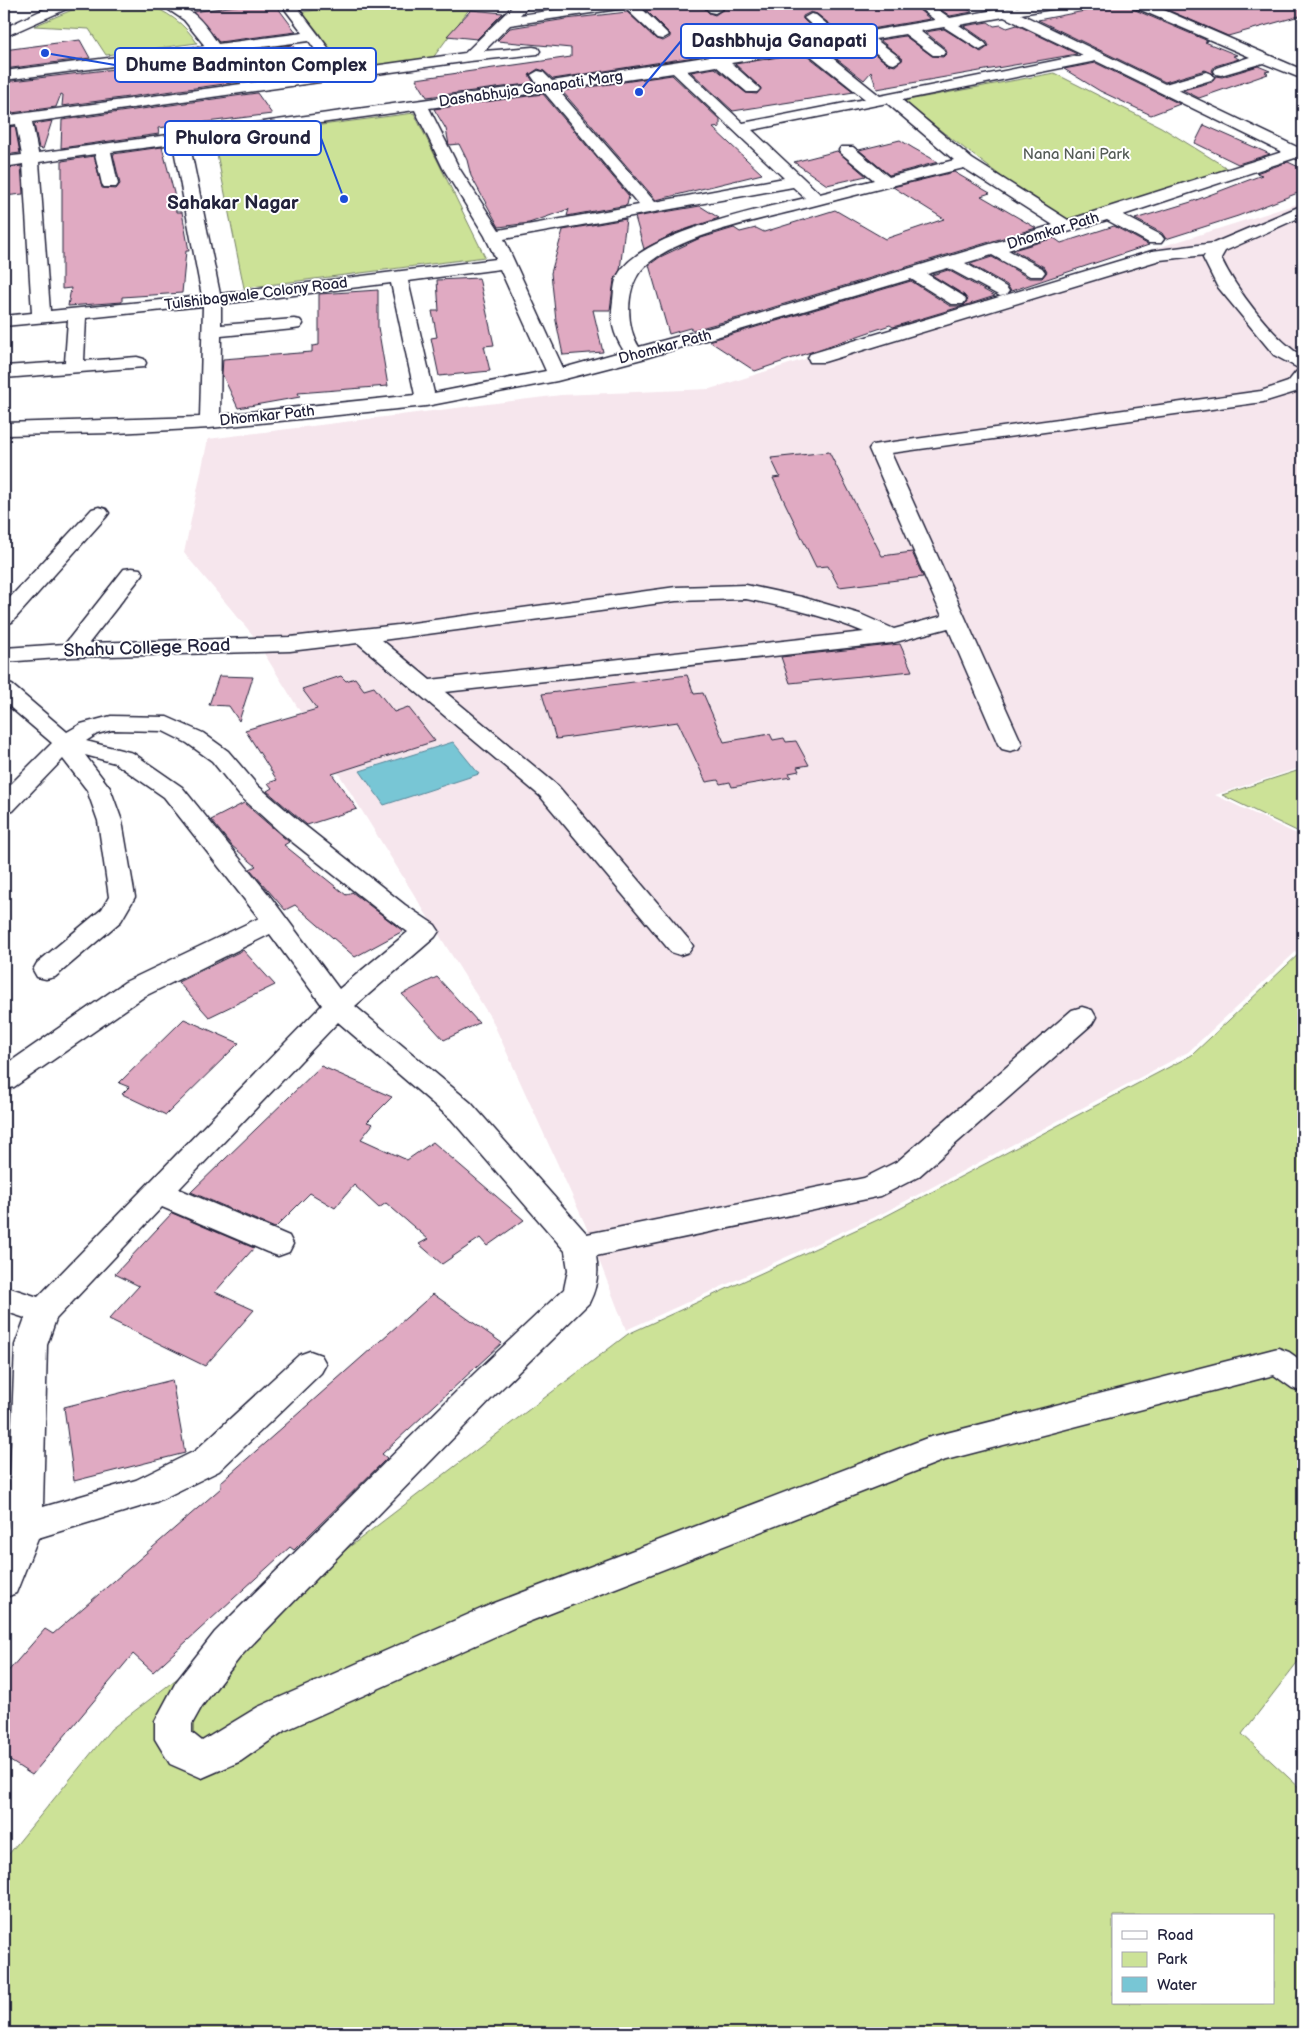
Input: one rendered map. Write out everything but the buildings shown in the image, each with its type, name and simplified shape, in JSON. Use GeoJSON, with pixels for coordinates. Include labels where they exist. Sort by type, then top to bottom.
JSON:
{"type":"FeatureCollection","features":[{"type":"Feature","properties":{"kind":"street"},"geometry":{"type":"LineString","coordinates":[[4,33],[66,4]]}},
{"type":"Feature","properties":{"kind":"street"},"geometry":{"type":"LineString","coordinates":[[167,4],[183,11],[202,29],[215,50]]}},
{"type":"Feature","properties":{"kind":"street"},"geometry":{"type":"LineString","coordinates":[[288,4],[341,74]]}},
{"type":"Feature","properties":{"kind":"street"},"geometry":{"type":"LineString","coordinates":[[470,57],[523,4]]}},
{"type":"Feature","properties":{"kind":"street"},"geometry":{"type":"LineString","coordinates":[[507,21],[624,4]]}},
{"type":"Feature","properties":{"kind":"street"},"geometry":{"type":"LineString","coordinates":[[629,4],[658,46],[677,68],[817,200]]}},
{"type":"Feature","properties":{"kind":"street"},"geometry":{"type":"LineString","coordinates":[[920,4],[980,46]]}},
{"type":"Feature","properties":{"kind":"street"},"geometry":{"type":"LineString","coordinates":[[991,4],[1163,90],[1301,153]]}},
{"type":"Feature","properties":{"kind":"street","name":"Dashabhuja Ganapati Marg"},"geometry":{"type":"LineString","coordinates":[[4,162],[420,105],[535,81],[677,68],[1057,4]]}},
{"type":"Feature","properties":{"kind":"street"},"geometry":{"type":"LineString","coordinates":[[1139,4],[1303,75]]}},
{"type":"Feature","properties":{"kind":"street"},"geometry":{"type":"LineString","coordinates":[[811,18],[839,42]]}},
{"type":"Feature","properties":{"kind":"street"},"geometry":{"type":"LineString","coordinates":[[908,29],[938,52]]}},
{"type":"Feature","properties":{"kind":"street"},"geometry":{"type":"LineString","coordinates":[[4,76],[314,36]]}},
{"type":"Feature","properties":{"kind":"street"},"geometry":{"type":"LineString","coordinates":[[863,37],[894,60]]}},
{"type":"Feature","properties":{"kind":"street"},"geometry":{"type":"LineString","coordinates":[[810,47],[966,162],[1067,226]]}},
{"type":"Feature","properties":{"kind":"street"},"geometry":{"type":"LineString","coordinates":[[4,121],[128,111],[278,83],[470,57],[533,51]]}},
{"type":"Feature","properties":{"kind":"street"},"geometry":{"type":"LineString","coordinates":[[1221,71],[1264,58]]}},
{"type":"Feature","properties":{"kind":"street"},"geometry":{"type":"LineString","coordinates":[[1059,74],[1102,60]]}},
{"type":"Feature","properties":{"kind":"street"},"geometry":{"type":"LineString","coordinates":[[740,128],[883,99],[1102,60]]}},
{"type":"Feature","properties":{"kind":"street"},"geometry":{"type":"LineString","coordinates":[[720,61],[752,89]]}},
{"type":"Feature","properties":{"kind":"street"},"geometry":{"type":"LineString","coordinates":[[1163,90],[1206,77]]}},
{"type":"Feature","properties":{"kind":"street"},"geometry":{"type":"LineString","coordinates":[[535,81],[650,208]]}},
{"type":"Feature","properties":{"kind":"street"},"geometry":{"type":"LineString","coordinates":[[278,83],[304,120]]}},
{"type":"Feature","properties":{"kind":"street"},"geometry":{"type":"LineString","coordinates":[[420,105],[451,168],[494,236],[508,262],[557,375]]}},
{"type":"Feature","properties":{"kind":"street"},"geometry":{"type":"LineString","coordinates":[[23,118],[31,158],[41,318]]}},
{"type":"Feature","properties":{"kind":"street"},"geometry":{"type":"LineString","coordinates":[[180,137],[212,300],[210,422]]}},
{"type":"Feature","properties":{"kind":"street"},"geometry":{"type":"LineString","coordinates":[[102,148],[110,184]]}},
{"type":"Feature","properties":{"kind":"street"},"geometry":{"type":"LineString","coordinates":[[847,150],[886,182]]}},
{"type":"Feature","properties":{"kind":"street","name":"Dhomkar Path"},"geometry":{"type":"LineString","coordinates":[[4,429],[116,427],[210,422],[426,400],[557,375],[635,355],[951,262],[1301,153]]}},
{"type":"Feature","properties":{"kind":"street"},"geometry":{"type":"LineString","coordinates":[[635,355],[620,328],[622,300],[626,276],[646,256],[682,240],[731,223],[966,162]]}},
{"type":"Feature","properties":{"kind":"street"},"geometry":{"type":"LineString","coordinates":[[494,236],[796,181]]}},
{"type":"Feature","properties":{"kind":"street"},"geometry":{"type":"LineString","coordinates":[[817,358],[1158,255],[1218,248],[1303,210]]}},
{"type":"Feature","properties":{"kind":"street"},"geometry":{"type":"LineString","coordinates":[[1110,214],[1155,239]]}},
{"type":"Feature","properties":{"kind":"street"},"geometry":{"type":"LineString","coordinates":[[1218,248],[1212,258],[1223,282],[1281,351],[1303,365]]}},
{"type":"Feature","properties":{"kind":"street"},"geometry":{"type":"LineString","coordinates":[[994,249],[1036,272]]}},
{"type":"Feature","properties":{"kind":"street","name":"Tulshibagwale Colony Road"},"geometry":{"type":"LineString","coordinates":[[4,321],[212,300],[508,262]]}},
{"type":"Feature","properties":{"kind":"street"},"geometry":{"type":"LineString","coordinates":[[951,262],[1000,291]]}},
{"type":"Feature","properties":{"kind":"street"},"geometry":{"type":"LineString","coordinates":[[913,273],[957,300]]}},
{"type":"Feature","properties":{"kind":"street"},"geometry":{"type":"LineString","coordinates":[[398,276],[426,400]]}},
{"type":"Feature","properties":{"kind":"street"},"geometry":{"type":"LineString","coordinates":[[74,367],[77,314]]}},
{"type":"Feature","properties":{"kind":"street"},"geometry":{"type":"LineString","coordinates":[[211,331],[294,324]]}},
{"type":"Feature","properties":{"kind":"street"},"geometry":{"type":"LineString","coordinates":[[1281,351],[1303,344]]}},
{"type":"Feature","properties":{"kind":"street"},"geometry":{"type":"LineString","coordinates":[[4,372],[137,363]]}},
{"type":"Feature","properties":{"kind":"street"},"geometry":{"type":"LineString","coordinates":[[1010,744],[879,449],[1263,396],[1295,386],[1303,376]]}},
{"type":"Feature","properties":{"kind":"street"},"geometry":{"type":"LineString","coordinates":[[4,617],[100,513]]}},
{"type":"Feature","properties":{"kind":"street"},"geometry":{"type":"LineString","coordinates":[[72,650],[132,574]]}},
{"type":"Feature","properties":{"kind":"street","name":"Shahu College Road"},"geometry":{"type":"LineString","coordinates":[[4,655],[72,650],[290,644],[676,594],[746,592],[794,602],[852,620],[892,636]]}},
{"type":"Feature","properties":{"kind":"street"},"geometry":{"type":"LineString","coordinates":[[424,688],[892,636],[954,620]]}},
{"type":"Feature","properties":{"kind":"street"},"geometry":{"type":"LineString","coordinates":[[363,636],[549,791],[680,946]]}},
{"type":"Feature","properties":{"kind":"street"},"geometry":{"type":"LineString","coordinates":[[4,690],[66,743],[80,767],[98,788],[110,821],[122,897],[112,915],[46,970]]}},
{"type":"Feature","properties":{"kind":"street"},"geometry":{"type":"LineString","coordinates":[[4,805],[66,743],[89,729],[111,723],[167,724],[195,738],[220,756],[249,791],[290,827],[396,911],[426,931],[337,1006],[43,1312],[31,1345],[25,1527],[4,1582]]}},
{"type":"Feature","properties":{"kind":"street"},"geometry":{"type":"LineString","coordinates":[[66,743],[124,758],[173,792],[274,921],[337,1006],[461,1111],[580,1247],[583,1270],[578,1294],[548,1326],[486,1383],[228,1644],[189,1694],[172,1721],[174,1739],[183,1751],[202,1760],[228,1748],[271,1719],[505,1615],[940,1448],[1278,1361],[1303,1379]]}},
{"type":"Feature","properties":{"kind":"street"},"geometry":{"type":"LineString","coordinates":[[4,1080],[135,989],[274,921]]}},
{"type":"Feature","properties":{"kind":"street"},"geometry":{"type":"LineString","coordinates":[[580,1247],[870,1188],[908,1169],[1082,1017]]}},
{"type":"Feature","properties":{"kind":"street"},"geometry":{"type":"LineString","coordinates":[[158,1193],[278,1244]]}},
{"type":"Feature","properties":{"kind":"street"},"geometry":{"type":"LineString","coordinates":[[4,1298],[43,1312]]}},
{"type":"Feature","properties":{"kind":"street"},"geometry":{"type":"LineString","coordinates":[[25,1527],[144,1492],[207,1461],[310,1364]]}},
{"type":"Feature","properties":{"kind":"shaded area"},"geometry":{"type":"Polygon","coordinates":[[[1303,202],[1303,767],[1215,795],[1303,837],[1303,945],[1188,1052],[883,1213],[626,1330],[585,1224],[492,1020],[252,634],[184,553],[208,439],[561,395],[710,389],[1303,202]]]}},
{"type":"Feature","properties":{"kind":"green space"},"geometry":{"type":"Polygon","coordinates":[[[132,2],[145,4],[168,14],[187,30],[197,43],[106,55],[89,29],[34,26],[86,4],[132,2]]]}},
{"type":"Feature","properties":{"kind":"green space"},"geometry":{"type":"Polygon","coordinates":[[[360,4],[473,4],[429,63],[341,74],[319,33],[302,12],[360,4]]]}},
{"type":"Feature","properties":{"kind":"green space","name":"Nana Nani Park"},"geometry":{"type":"Polygon","coordinates":[[[1054,73],[1161,127],[1235,173],[1067,227],[903,101],[1054,73]]]}},
{"type":"Feature","properties":{"kind":"green space"},"geometry":{"type":"Polygon","coordinates":[[[414,113],[485,257],[244,288],[214,139],[414,113]]]}},
{"type":"Feature","properties":{"kind":"green space"},"geometry":{"type":"Polygon","coordinates":[[[1303,769],[1303,834],[1222,795],[1303,769]]]}},
{"type":"Feature","properties":{"kind":"green space"},"geometry":{"type":"Polygon","coordinates":[[[1303,950],[1303,1655],[1242,1734],[1303,1791],[1303,2033],[4,2033],[4,1860],[111,1729],[628,1334],[886,1216],[1192,1055],[1303,950]]]}},
{"type":"Feature","properties":{"kind":"water"},"geometry":{"type":"Polygon","coordinates":[[[453,742],[479,774],[384,805],[360,771],[453,742]]]}},
{"type":"Feature","properties":{"kind":"place","name":"Dhume Badminton Complex"},"geometry":{"type":"Point","coordinates":[45,53]}},
{"type":"Feature","properties":{"kind":"place","name":"Dashbhuja Ganapati"},"geometry":{"type":"Point","coordinates":[639,92]}},
{"type":"Feature","properties":{"kind":"place","name":"Phulora Ground"},"geometry":{"type":"Point","coordinates":[344,199]}},
{"type":"Feature","properties":{"kind":"district","name":"Sahakar Nagar"},"geometry":{"type":"Point","coordinates":[233,203]}}]}
